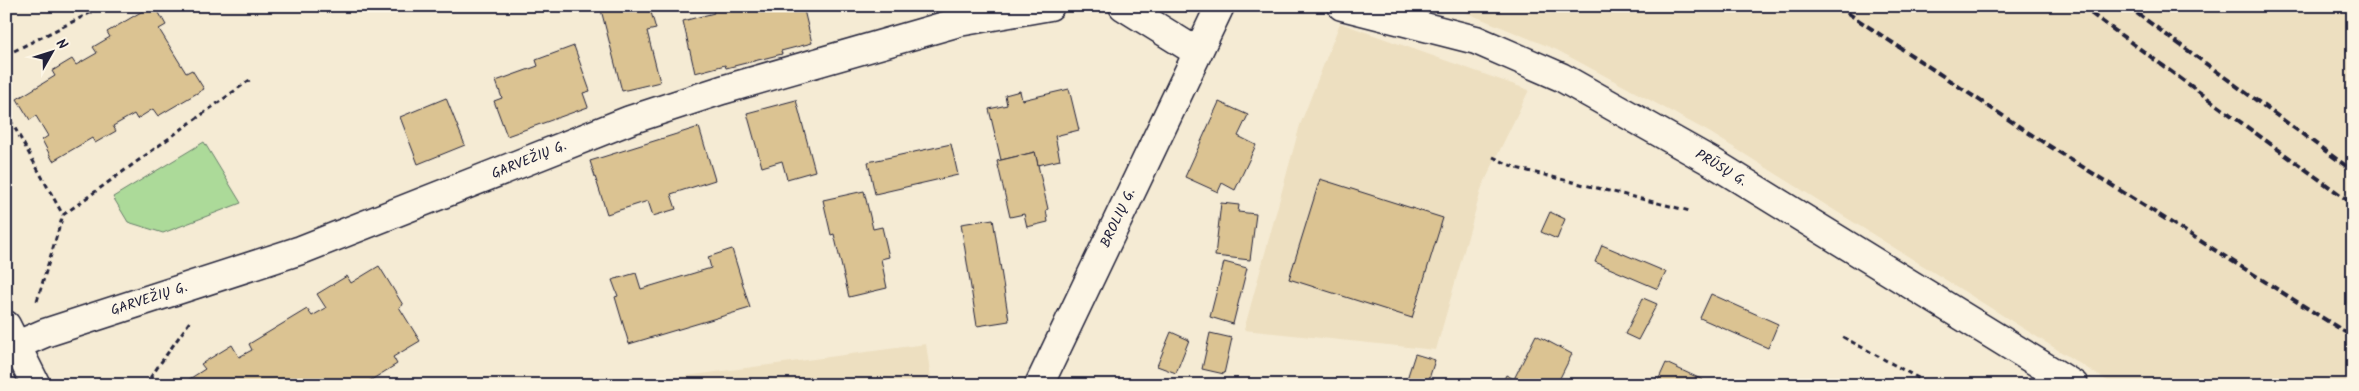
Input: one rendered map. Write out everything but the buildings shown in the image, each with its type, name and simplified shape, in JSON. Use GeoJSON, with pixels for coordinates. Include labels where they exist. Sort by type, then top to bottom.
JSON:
{"type":"FeatureCollection","features":[{"type":"Feature","properties":{"kind":"street","name":"GARVEŽIŲ G."},"geometry":{"type":"LineString","coordinates":[[12,335],[45,332],[301,250],[630,120],[722,90],[959,22],[1050,6]]}},
{"type":"Feature","properties":{"kind":"street"},"geometry":{"type":"LineString","coordinates":[[1123,6],[1197,52]]}},
{"type":"Feature","properties":{"kind":"street","name":"BROLIŲ G."},"geometry":{"type":"LineString","coordinates":[[1040,385],[1220,6]]}},
{"type":"Feature","properties":{"kind":"street","name":"PRŪSŲ G."},"geometry":{"type":"LineString","coordinates":[[1342,6],[1476,40],[1560,77],[1712,162],[2074,385]]}},
{"type":"Feature","properties":{"kind":"street"},"geometry":{"type":"LineString","coordinates":[[12,335],[36,385]]}},
{"type":"Feature","properties":{"kind":"path"},"geometry":{"type":"LineString","coordinates":[[6,55],[104,6]]}},
{"type":"Feature","properties":{"kind":"path"},"geometry":{"type":"LineString","coordinates":[[34,308],[63,215],[250,79]]}},
{"type":"Feature","properties":{"kind":"path"},"geometry":{"type":"LineString","coordinates":[[6,112],[63,215]]}},
{"type":"Feature","properties":{"kind":"path"},"geometry":{"type":"LineString","coordinates":[[1492,157],[1516,168],[1690,211]]}},
{"type":"Feature","properties":{"kind":"path"},"geometry":{"type":"LineString","coordinates":[[145,385],[194,315]]}},
{"type":"Feature","properties":{"kind":"path"},"geometry":{"type":"LineString","coordinates":[[1843,338],[1931,385]]}},
{"type":"Feature","properties":{"kind":"shaded area"},"geometry":{"type":"Polygon","coordinates":[[[1450,6],[2353,6],[2353,385],[2114,385],[1709,132],[1557,50],[1450,6]]]}},
{"type":"Feature","properties":{"kind":"shaded area"},"geometry":{"type":"Polygon","coordinates":[[[1340,23],[1529,90],[1482,187],[1436,350],[1244,330],[1300,125],[1340,23]]]}},
{"type":"Feature","properties":{"kind":"shaded area"},"geometry":{"type":"Polygon","coordinates":[[[926,344],[932,385],[619,385],[926,344]]]}},
{"type":"Feature","properties":{"kind":"green space"},"geometry":{"type":"Polygon","coordinates":[[[204,142],[241,203],[163,233],[128,222],[113,197],[204,142]]]}},
{"type":"Feature","properties":{"kind":"railway"},"geometry":{"type":"LineString","coordinates":[[1837,6],[2032,135],[2353,337]]}},
{"type":"Feature","properties":{"kind":"railway"},"geometry":{"type":"LineString","coordinates":[[2081,6],[2353,204]]}},
{"type":"Feature","properties":{"kind":"railway"},"geometry":{"type":"LineString","coordinates":[[2127,6],[2353,171]]}}]}
